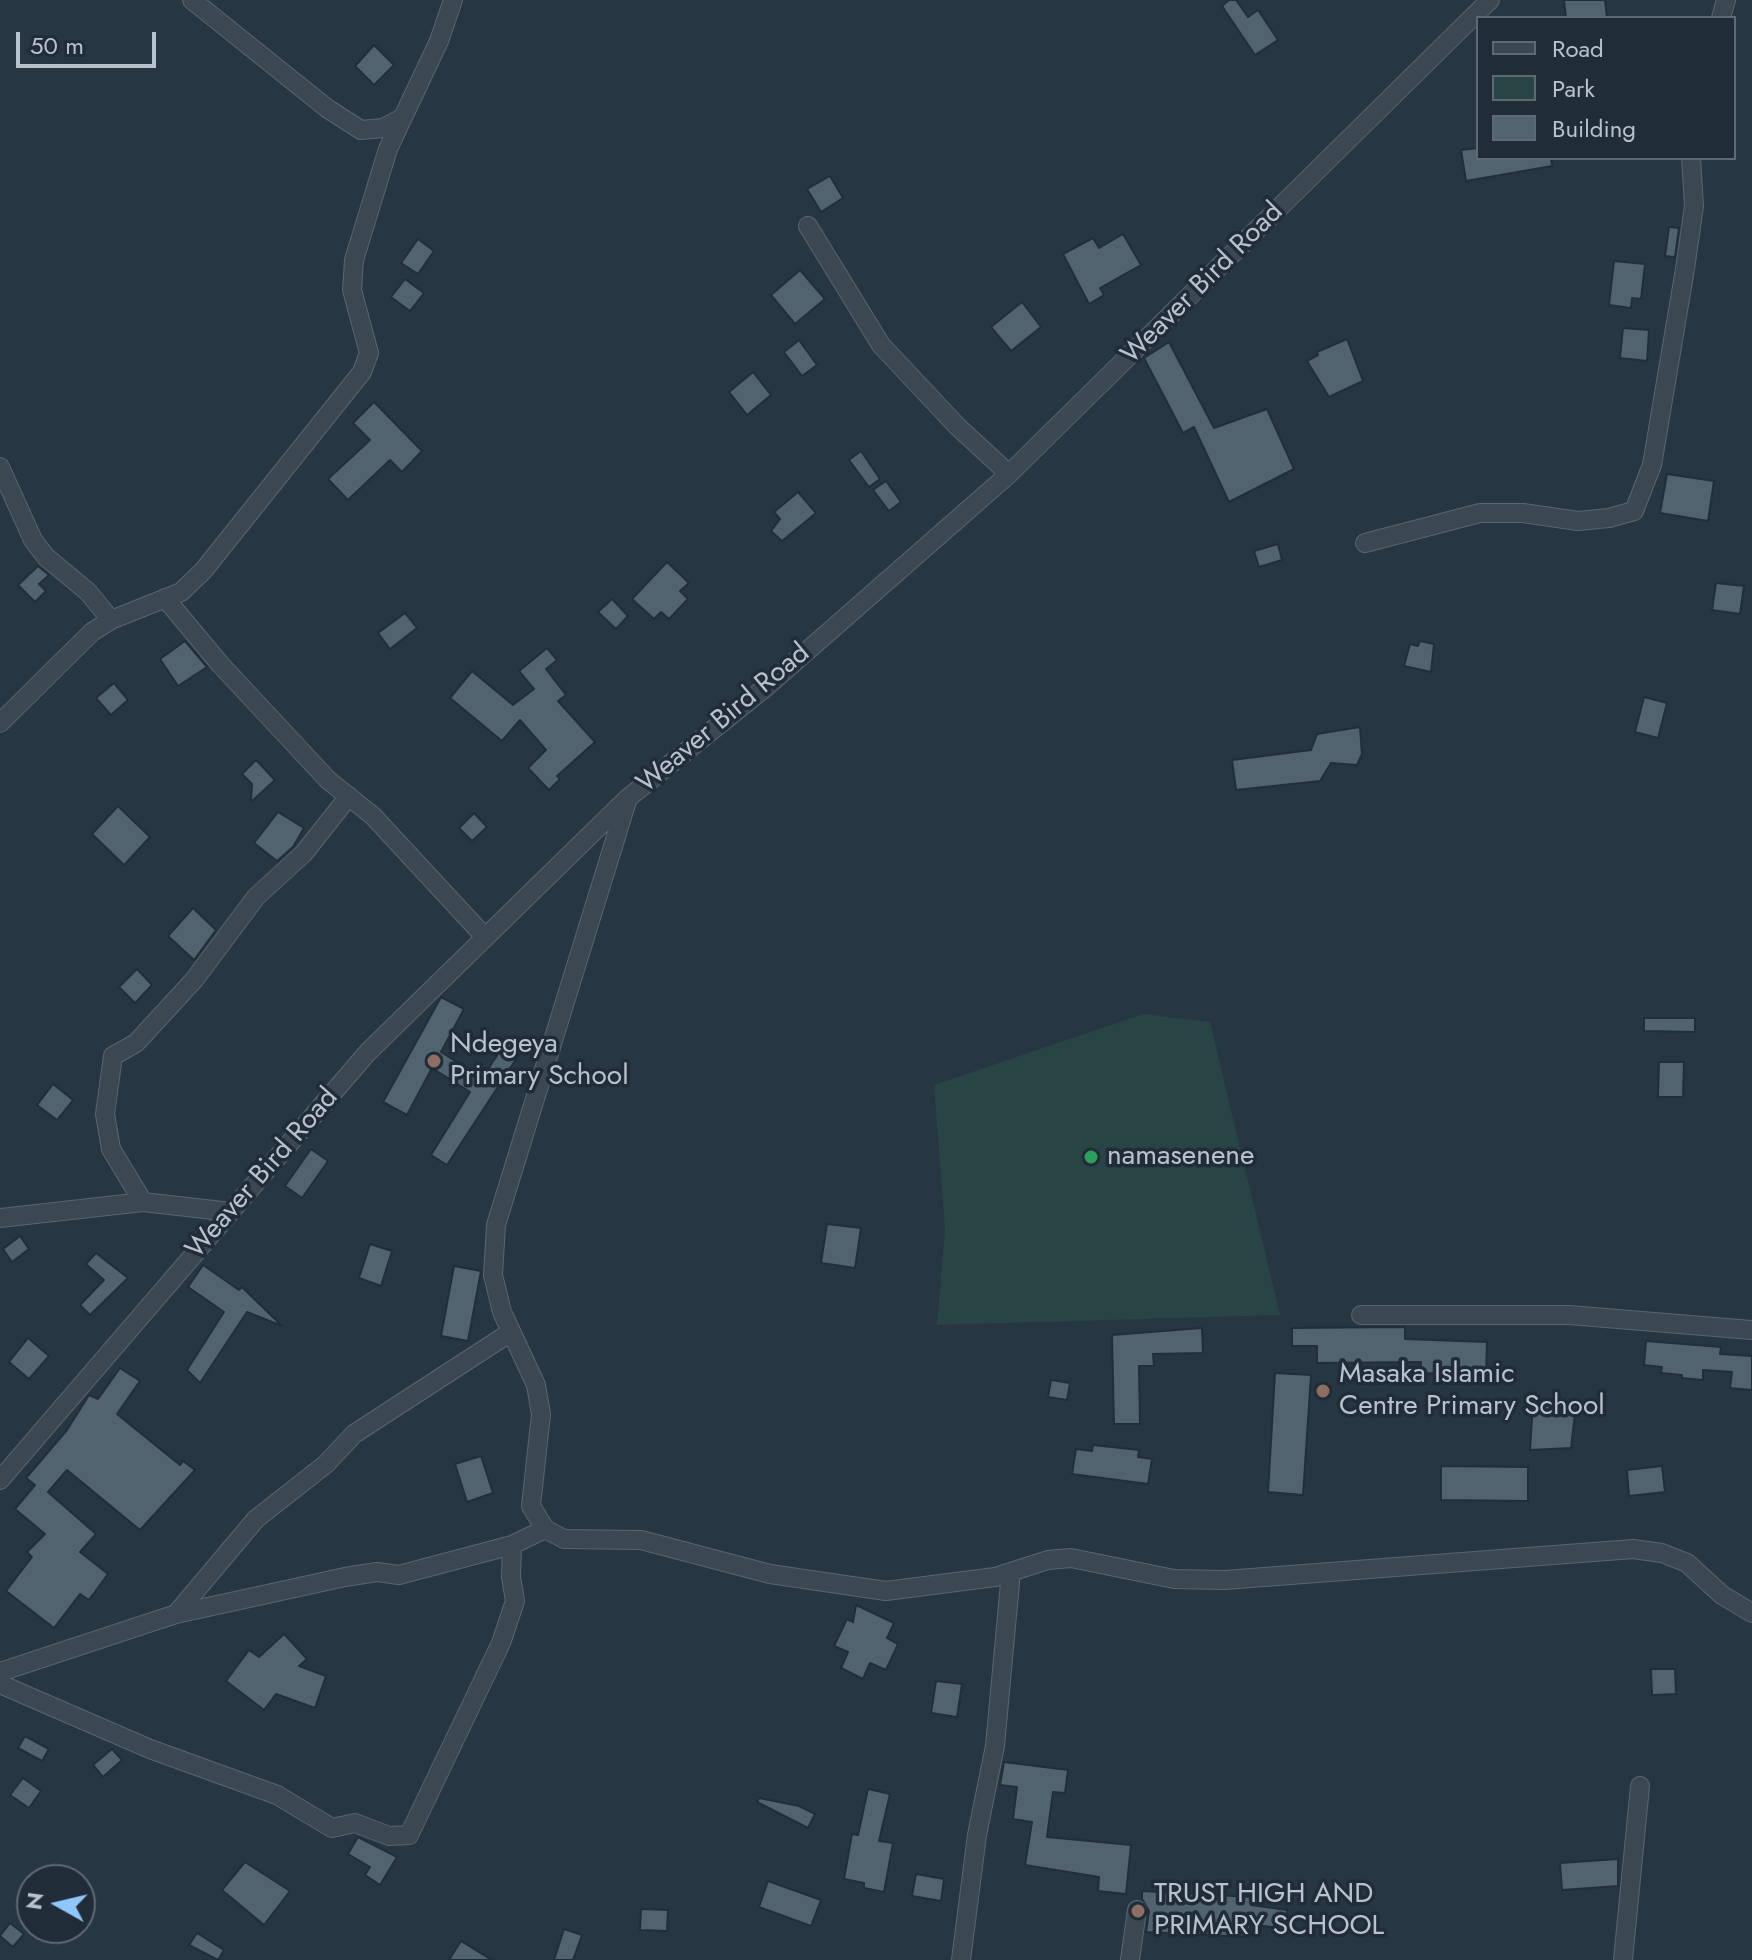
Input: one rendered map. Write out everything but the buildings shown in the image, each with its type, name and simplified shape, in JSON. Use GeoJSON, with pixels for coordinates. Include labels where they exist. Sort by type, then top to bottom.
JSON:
{"type":"FeatureCollection","features":[{"type":"Feature","properties":{"kind":"street"},"geometry":{"type":"LineString","coordinates":[[192,0],[328,109],[361,130],[383,128],[402,118]]}},
{"type":"Feature","properties":{"kind":"street"},"geometry":{"type":"LineString","coordinates":[[0,723],[92,632],[111,620],[181,592],[203,571],[362,372],[369,353],[352,290],[354,260],[388,149],[439,41],[453,0]]}},
{"type":"Feature","properties":{"kind":"street","name":"Weaver Bird Road"},"geometry":{"type":"LineString","coordinates":[[0,1480],[368,1052],[628,798],[766,687],[1009,474],[1488,1]]}},
{"type":"Feature","properties":{"kind":"street"},"geometry":{"type":"LineString","coordinates":[[1365,543],[1480,513],[1523,513],[1578,521],[1609,518],[1634,511],[1652,465],[1685,269],[1694,206],[1691,160]]}},
{"type":"Feature","properties":{"kind":"street"},"geometry":{"type":"LineString","coordinates":[[808,226],[881,345],[957,426],[1009,474]]}},
{"type":"Feature","properties":{"kind":"street"},"geometry":{"type":"LineString","coordinates":[[0,467],[22,524],[33,540],[46,557],[88,592],[111,620]]}},
{"type":"Feature","properties":{"kind":"street"},"geometry":{"type":"LineString","coordinates":[[165,598],[220,664],[328,780],[373,816],[485,937]]}},
{"type":"Feature","properties":{"kind":"street"},"geometry":{"type":"LineString","coordinates":[[143,1202],[111,1149],[105,1114],[113,1056],[136,1043],[194,980],[256,897],[304,853],[349,796]]}},
{"type":"Feature","properties":{"kind":"street"},"geometry":{"type":"LineString","coordinates":[[628,798],[496,1225],[493,1275],[502,1312],[536,1385],[541,1414],[531,1506],[545,1529],[564,1539],[641,1540],[770,1574],[886,1591],[1011,1572],[1048,1560],[1071,1558],[1174,1579],[1225,1580],[1633,1549],[1662,1553],[1687,1563],[1722,1595],[1752,1613]]}},
{"type":"Feature","properties":{"kind":"street"},"geometry":{"type":"LineString","coordinates":[[0,1218],[143,1202],[231,1212]]}},
{"type":"Feature","properties":{"kind":"street"},"geometry":{"type":"LineString","coordinates":[[1361,1315],[1569,1315],[1752,1330]]}},
{"type":"Feature","properties":{"kind":"street"},"geometry":{"type":"LineString","coordinates":[[176,1614],[256,1519],[326,1464],[354,1434],[511,1332]]}},
{"type":"Feature","properties":{"kind":"street"},"geometry":{"type":"LineString","coordinates":[[0,1672],[176,1614],[345,1577],[377,1572],[399,1575],[512,1545],[545,1529]]}},
{"type":"Feature","properties":{"kind":"street"},"geometry":{"type":"LineString","coordinates":[[0,1684],[150,1749],[277,1795],[332,1828],[355,1823],[389,1836],[409,1835],[484,1685],[501,1643],[515,1601],[511,1577],[512,1545]]}},
{"type":"Feature","properties":{"kind":"street"},"geometry":{"type":"LineString","coordinates":[[961,1960],[977,1835],[995,1746],[1011,1572]]}},
{"type":"Feature","properties":{"kind":"street"},"geometry":{"type":"LineString","coordinates":[[1623,1960],[1640,1786]]}},
{"type":"Feature","properties":{"kind":"street"},"geometry":{"type":"LineString","coordinates":[[1130,1960],[1137,1910]]}},
{"type":"Feature","properties":{"kind":"green space","name":"namasenene"},"geometry":{"type":"Polygon","coordinates":[[[1143,1014],[1210,1022],[1280,1315],[937,1325],[945,1229],[934,1085],[1143,1014]]]}},
{"type":"Feature","properties":{"kind":"place","name":"Ndegeya Primary School"},"geometry":{"type":"Point","coordinates":[434,1061]}},
{"type":"Feature","properties":{"kind":"place","name":"namasenene"},"geometry":{"type":"Point","coordinates":[1091,1157]}},
{"type":"Feature","properties":{"kind":"place","name":"Masaka Islamic Centre Primary School"},"geometry":{"type":"Point","coordinates":[1323,1391]}},
{"type":"Feature","properties":{"kind":"place","name":"TRUST HIGH AND PRIMARY SCHOOL"},"geometry":{"type":"Point","coordinates":[1138,1911]}}]}
